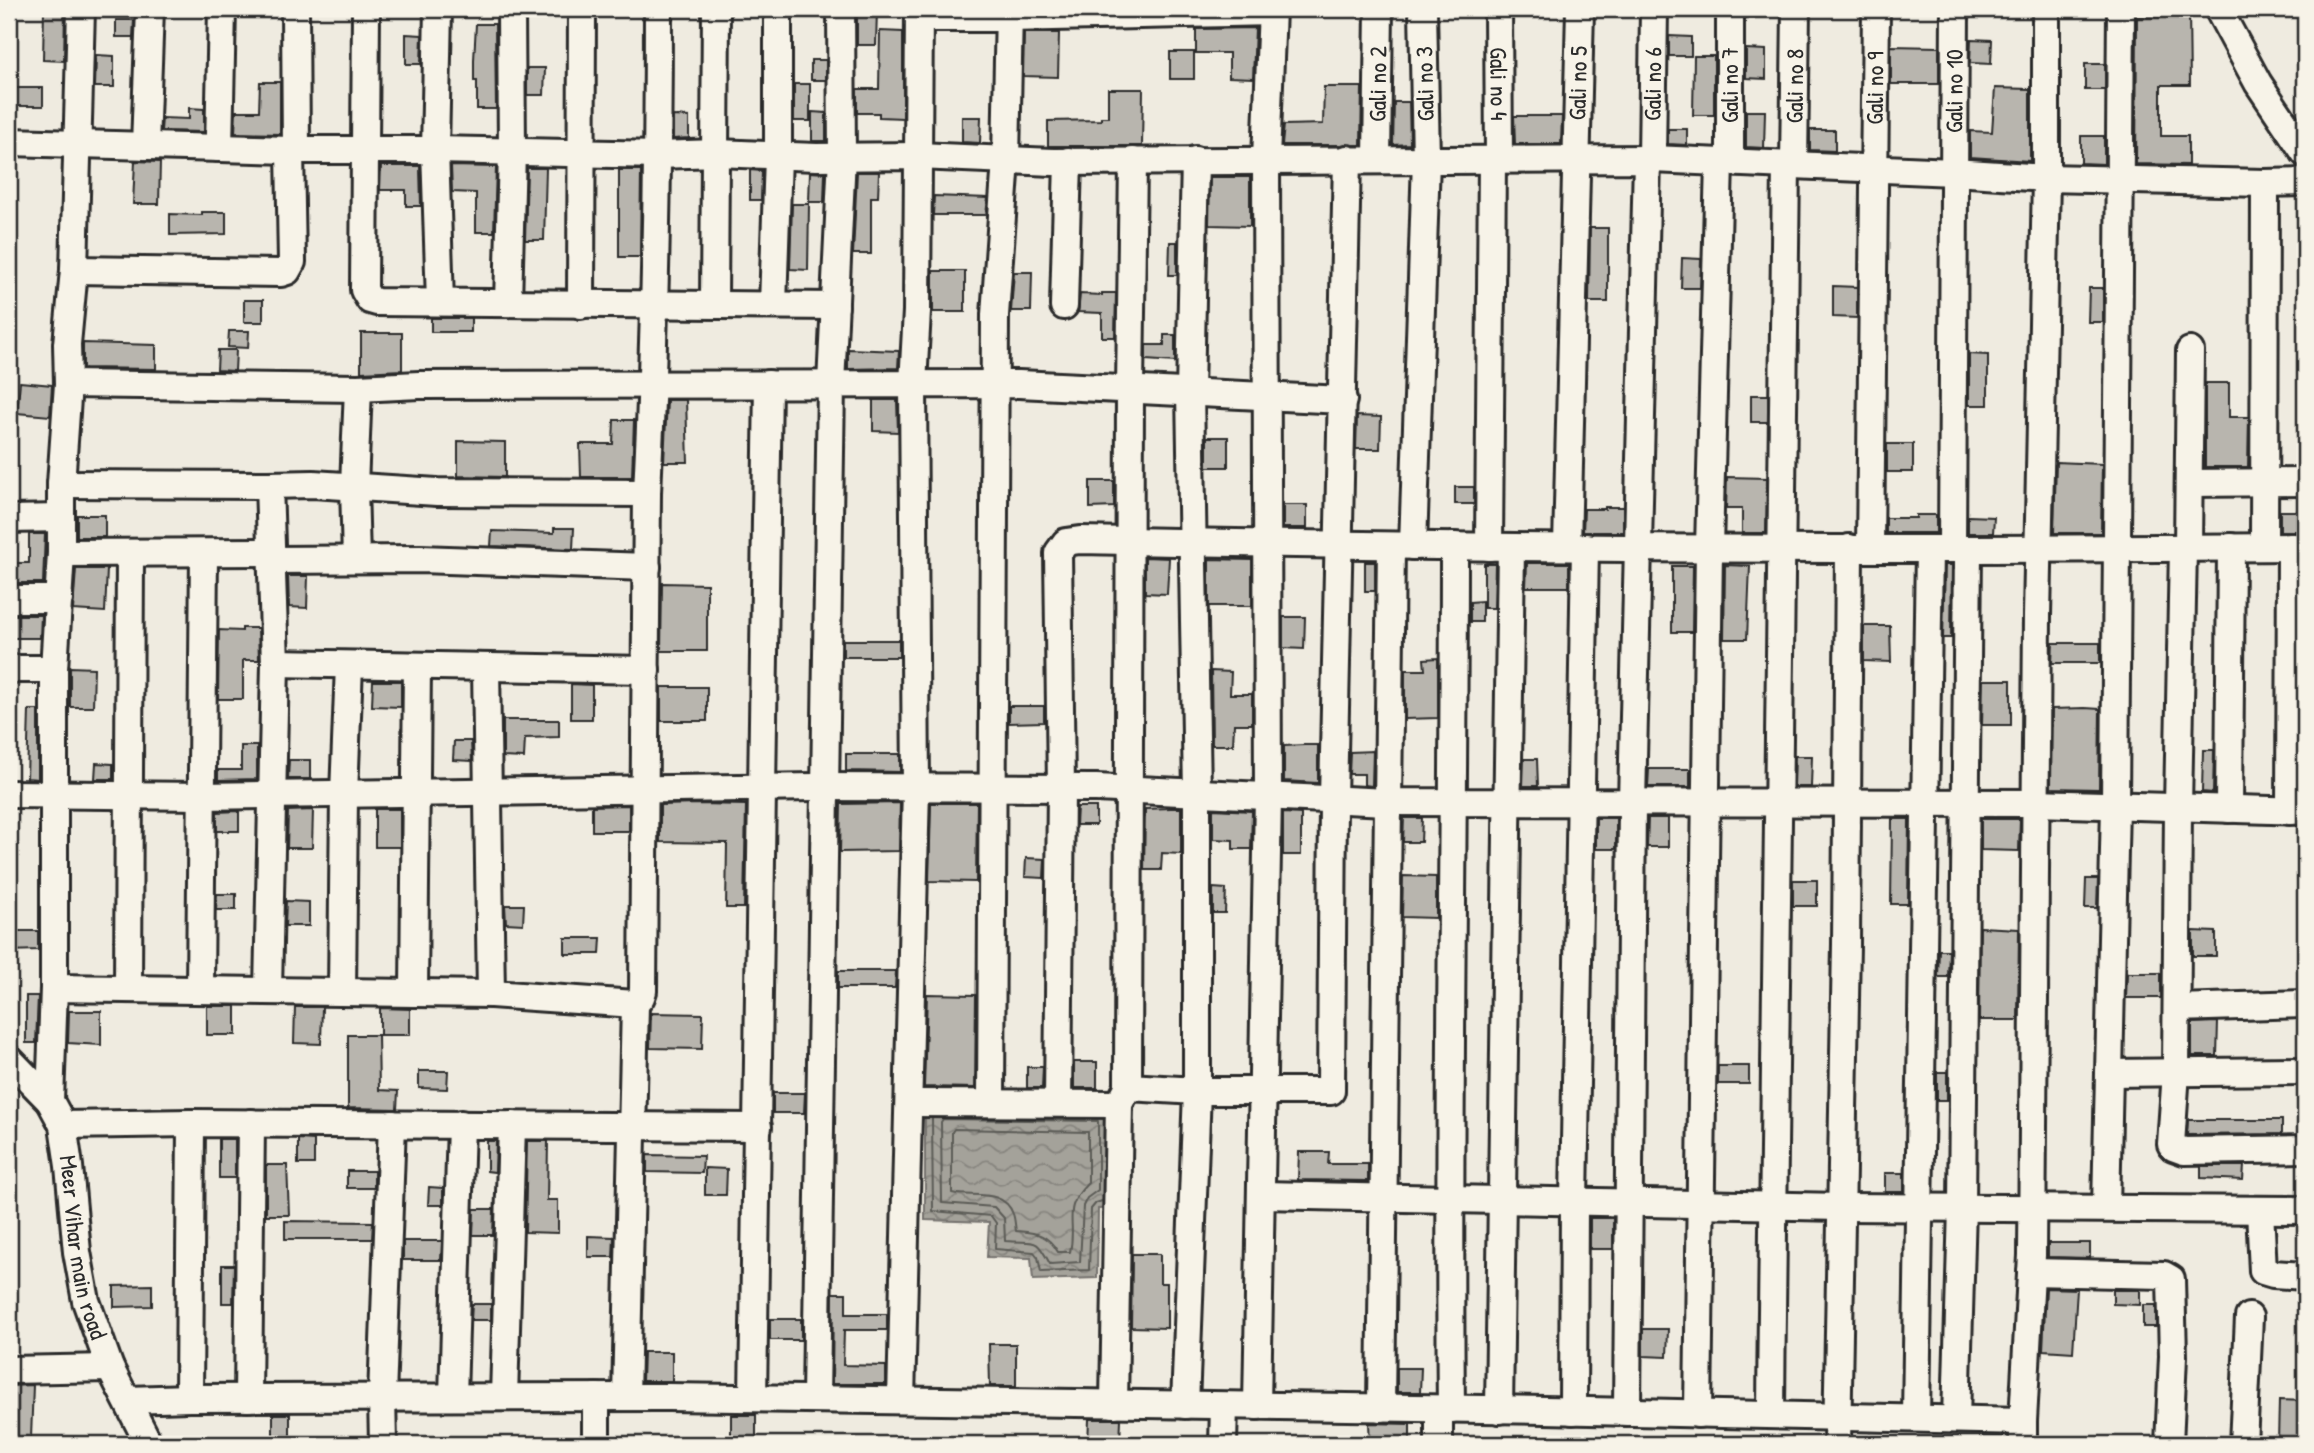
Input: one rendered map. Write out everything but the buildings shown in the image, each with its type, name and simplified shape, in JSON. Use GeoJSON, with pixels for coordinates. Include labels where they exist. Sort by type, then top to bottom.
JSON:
{"type":"FeatureCollection","features":[{"type":"Feature","properties":{"kind":"street"},"geometry":{"type":"LineString","coordinates":[[50,1101],[54,988],[54,669],[68,384],[67,344],[74,270],[81,9]]}},
{"type":"Feature","properties":{"kind":"street"},"geometry":{"type":"LineString","coordinates":[[145,146],[150,9]]}},
{"type":"Feature","properties":{"kind":"street"},"geometry":{"type":"LineString","coordinates":[[219,148],[222,9]]}},
{"type":"Feature","properties":{"kind":"street"},"geometry":{"type":"LineString","coordinates":[[74,270],[288,271],[292,262],[295,9]]}},
{"type":"Feature","properties":{"kind":"street"},"geometry":{"type":"LineString","coordinates":[[366,9],[366,296],[377,302],[835,306]]}},
{"type":"Feature","properties":{"kind":"street"},"geometry":{"type":"LineString","coordinates":[[438,9],[435,150],[440,302]]}},
{"type":"Feature","properties":{"kind":"street"},"geometry":{"type":"LineString","coordinates":[[508,303],[512,151],[510,9]]}},
{"type":"Feature","properties":{"kind":"street"},"geometry":{"type":"LineString","coordinates":[[581,305],[582,9]]}},
{"type":"Feature","properties":{"kind":"street"},"geometry":{"type":"LineString","coordinates":[[626,1397],[635,1004],[643,991],[647,493],[653,384],[658,155],[657,9]]}},
{"type":"Feature","properties":{"kind":"street"},"geometry":{"type":"LineString","coordinates":[[714,304],[716,9]]}},
{"type":"Feature","properties":{"kind":"street"},"geometry":{"type":"LineString","coordinates":[[773,305],[778,156],[778,9]]}},
{"type":"Feature","properties":{"kind":"street"},"geometry":{"type":"LineString","coordinates":[[816,1399],[831,384],[842,156],[841,9]]}},
{"type":"Feature","properties":{"kind":"street","name":"Gali no 2"},"geometry":{"type":"LineString","coordinates":[[1377,159],[1379,9]]}},
{"type":"Feature","properties":{"kind":"street","name":"Gali no 3"},"geometry":{"type":"LineString","coordinates":[[1381,1408],[1387,802],[1426,160],[1423,9]]}},
{"type":"Feature","properties":{"kind":"street","name":"Gali no 4"},"geometry":{"type":"LineString","coordinates":[[1498,9],[1495,160],[1506,802],[1499,1409]]}},
{"type":"Feature","properties":{"kind":"street","name":"Gali no 5"},"geometry":{"type":"LineString","coordinates":[[1573,1411],[1581,802],[1576,547],[1580,9]]}},
{"type":"Feature","properties":{"kind":"street","name":"Gali no 6"},"geometry":{"type":"LineString","coordinates":[[1627,1412],[1632,802],[1654,9]]}},
{"type":"Feature","properties":{"kind":"street","name":"Gali no 7"},"geometry":{"type":"LineString","coordinates":[[1698,1414],[1709,548],[1730,9]]}},
{"type":"Feature","properties":{"kind":"street","name":"Gali no 8"},"geometry":{"type":"LineString","coordinates":[[1771,1415],[1777,802],[1790,165],[1796,9]]}},
{"type":"Feature","properties":{"kind":"street","name":"Gali no 9"},"geometry":{"type":"LineString","coordinates":[[1837,1444],[1848,802],[1874,168],[1875,9]]}},
{"type":"Feature","properties":{"kind":"street","name":"Gali no 10"},"geometry":{"type":"LineString","coordinates":[[1950,549],[1955,9]]}},
{"type":"Feature","properties":{"kind":"street"},"geometry":{"type":"LineString","coordinates":[[128,1400],[626,1397],[1499,1409],[1956,1419],[2023,1432],[2031,1272],[2046,9]]}},
{"type":"Feature","properties":{"kind":"street"},"geometry":{"type":"LineString","coordinates":[[2106,1208],[2115,805],[2121,9]]}},
{"type":"Feature","properties":{"kind":"street"},"geometry":{"type":"LineString","coordinates":[[2218,9],[2258,83],[2303,146]]}},
{"type":"Feature","properties":{"kind":"street"},"geometry":{"type":"LineString","coordinates":[[901,1401],[916,788],[913,384],[917,311],[919,13],[1272,10],[1266,159],[1268,796],[1257,1406]]}},
{"type":"Feature","properties":{"kind":"street"},"geometry":{"type":"LineString","coordinates":[[991,1102],[995,315],[1006,160],[1009,13]]}},
{"type":"Feature","properties":{"kind":"street"},"geometry":{"type":"LineString","coordinates":[[9,142],[293,150],[918,156],[1068,162],[1649,159],[2046,178],[2305,182]]}},
{"type":"Feature","properties":{"kind":"street"},"geometry":{"type":"LineString","coordinates":[[910,1103],[1058,1103],[1197,1091],[1330,1092],[1332,1089],[1333,799],[1347,159]]}},
{"type":"Feature","properties":{"kind":"street"},"geometry":{"type":"LineString","coordinates":[[1185,1405],[1197,1091],[1197,793],[1190,392],[1195,160]]}},
{"type":"Feature","properties":{"kind":"street"},"geometry":{"type":"LineString","coordinates":[[1114,1404],[1130,790],[1133,161]]}},
{"type":"Feature","properties":{"kind":"street"},"geometry":{"type":"LineString","coordinates":[[1064,306],[1068,162]]}},
{"type":"Feature","properties":{"kind":"street"},"geometry":{"type":"LineString","coordinates":[[2264,547],[2265,183]]}},
{"type":"Feature","properties":{"kind":"street"},"geometry":{"type":"LineString","coordinates":[[2190,351],[2189,483],[2178,807],[2176,1072],[2170,1137],[2173,1147],[2183,1151],[2305,1149]]}},
{"type":"Feature","properties":{"kind":"street"},"geometry":{"type":"LineString","coordinates":[[68,384],[358,388],[430,385],[995,384],[1343,400]]}},
{"type":"Feature","properties":{"kind":"street"},"geometry":{"type":"LineString","coordinates":[[753,1398],[768,384]]}},
{"type":"Feature","properties":{"kind":"street"},"geometry":{"type":"LineString","coordinates":[[356,559],[354,486],[358,388]]}},
{"type":"Feature","properties":{"kind":"street"},"geometry":{"type":"LineString","coordinates":[[2189,483],[2305,482]]}},
{"type":"Feature","properties":{"kind":"street"},"geometry":{"type":"LineString","coordinates":[[61,484],[313,484],[437,492],[647,493]]}},
{"type":"Feature","properties":{"kind":"street"},"geometry":{"type":"LineString","coordinates":[[268,990],[275,663],[269,485]]}},
{"type":"Feature","properties":{"kind":"street"},"geometry":{"type":"LineString","coordinates":[[9,519],[61,519]]}},
{"type":"Feature","properties":{"kind":"street"},"geometry":{"type":"LineString","coordinates":[[9,793],[203,796],[764,788],[1061,788],[1387,802],[1965,802],[2297,811],[2298,547],[1638,548],[1073,540],[1062,545],[1058,553],[1061,788],[1058,1103]]}},
{"type":"Feature","properties":{"kind":"street"},"geometry":{"type":"LineString","coordinates":[[1438,1444],[1445,1409],[1449,1199],[1454,546]]}},
{"type":"Feature","properties":{"kind":"street"},"geometry":{"type":"LineString","coordinates":[[2229,809],[2231,547]]}},
{"type":"Feature","properties":{"kind":"street"},"geometry":{"type":"LineString","coordinates":[[1916,1418],[1925,802],[1950,549]]}},
{"type":"Feature","properties":{"kind":"street"},"geometry":{"type":"LineString","coordinates":[[1950,549],[1965,802],[1962,1207],[1956,1419]]}},
{"type":"Feature","properties":{"kind":"street"},"geometry":{"type":"LineString","coordinates":[[61,553],[204,553],[647,567]]}},
{"type":"Feature","properties":{"kind":"street"},"geometry":{"type":"LineString","coordinates":[[200,989],[204,553]]}},
{"type":"Feature","properties":{"kind":"street"},"geometry":{"type":"LineString","coordinates":[[128,989],[130,554]]}},
{"type":"Feature","properties":{"kind":"street"},"geometry":{"type":"LineString","coordinates":[[9,599],[59,599]]}},
{"type":"Feature","properties":{"kind":"street"},"geometry":{"type":"LineString","coordinates":[[275,663],[646,670]]}},
{"type":"Feature","properties":{"kind":"street"},"geometry":{"type":"LineString","coordinates":[[342,992],[344,793],[349,665]]}},
{"type":"Feature","properties":{"kind":"street"},"geometry":{"type":"LineString","coordinates":[[414,993],[417,666]]}},
{"type":"Feature","properties":{"kind":"street"},"geometry":{"type":"LineString","coordinates":[[486,667],[491,994]]}},
{"type":"Feature","properties":{"kind":"street"},"geometry":{"type":"LineString","coordinates":[[9,669],[54,669]]}},
{"type":"Feature","properties":{"kind":"street"},"geometry":{"type":"LineString","coordinates":[[54,988],[491,994],[635,1004]]}},
{"type":"Feature","properties":{"kind":"street"},"geometry":{"type":"LineString","coordinates":[[2177,1008],[2305,1004]]}},
{"type":"Feature","properties":{"kind":"street","name":"Meer Vihar main road"},"geometry":{"type":"LineString","coordinates":[[9,1059],[50,1101],[63,1125],[79,1264],[86,1301],[110,1368],[149,1444]]}},
{"type":"Feature","properties":{"kind":"street"},"geometry":{"type":"LineString","coordinates":[[2109,1073],[2305,1071]]}},
{"type":"Feature","properties":{"kind":"street"},"geometry":{"type":"LineString","coordinates":[[189,1398],[191,1123]]}},
{"type":"Feature","properties":{"kind":"street"},"geometry":{"type":"LineString","coordinates":[[63,1125],[251,1123],[758,1127]]}},
{"type":"Feature","properties":{"kind":"street"},"geometry":{"type":"LineString","coordinates":[[247,1398],[251,1123]]}},
{"type":"Feature","properties":{"kind":"street"},"geometry":{"type":"LineString","coordinates":[[383,1444],[382,1397],[392,1124]]}},
{"type":"Feature","properties":{"kind":"street"},"geometry":{"type":"LineString","coordinates":[[453,1397],[461,1124]]}},
{"type":"Feature","properties":{"kind":"street"},"geometry":{"type":"LineString","coordinates":[[505,1397],[512,1125]]}},
{"type":"Feature","properties":{"kind":"street"},"geometry":{"type":"LineString","coordinates":[[1262,1195],[1700,1205],[2305,1210]]}},
{"type":"Feature","properties":{"kind":"street"},"geometry":{"type":"LineString","coordinates":[[2260,1210],[2263,1271],[2305,1276]]}},
{"type":"Feature","properties":{"kind":"street"},"geometry":{"type":"LineString","coordinates":[[2031,1272],[2165,1275],[2171,1279],[2173,1356],[2169,1444]]}},
{"type":"Feature","properties":{"kind":"street"},"geometry":{"type":"LineString","coordinates":[[2243,1444],[2249,1317]]}},
{"type":"Feature","properties":{"kind":"street"},"geometry":{"type":"LineString","coordinates":[[9,1370],[110,1368]]}},
{"type":"Feature","properties":{"kind":"street"},"geometry":{"type":"LineString","coordinates":[[596,1397],[596,1444]]}},
{"type":"Feature","properties":{"kind":"street"},"geometry":{"type":"LineString","coordinates":[[1223,1444],[1224,1406]]}},
{"type":"Feature","properties":{"kind":"water"},"geometry":{"type":"Polygon","coordinates":[[[925,1102],[1115,1104],[1114,1208],[1098,1209],[1097,1278],[1033,1280],[1031,1258],[987,1257],[989,1222],[925,1220],[925,1102]]]}}]}
